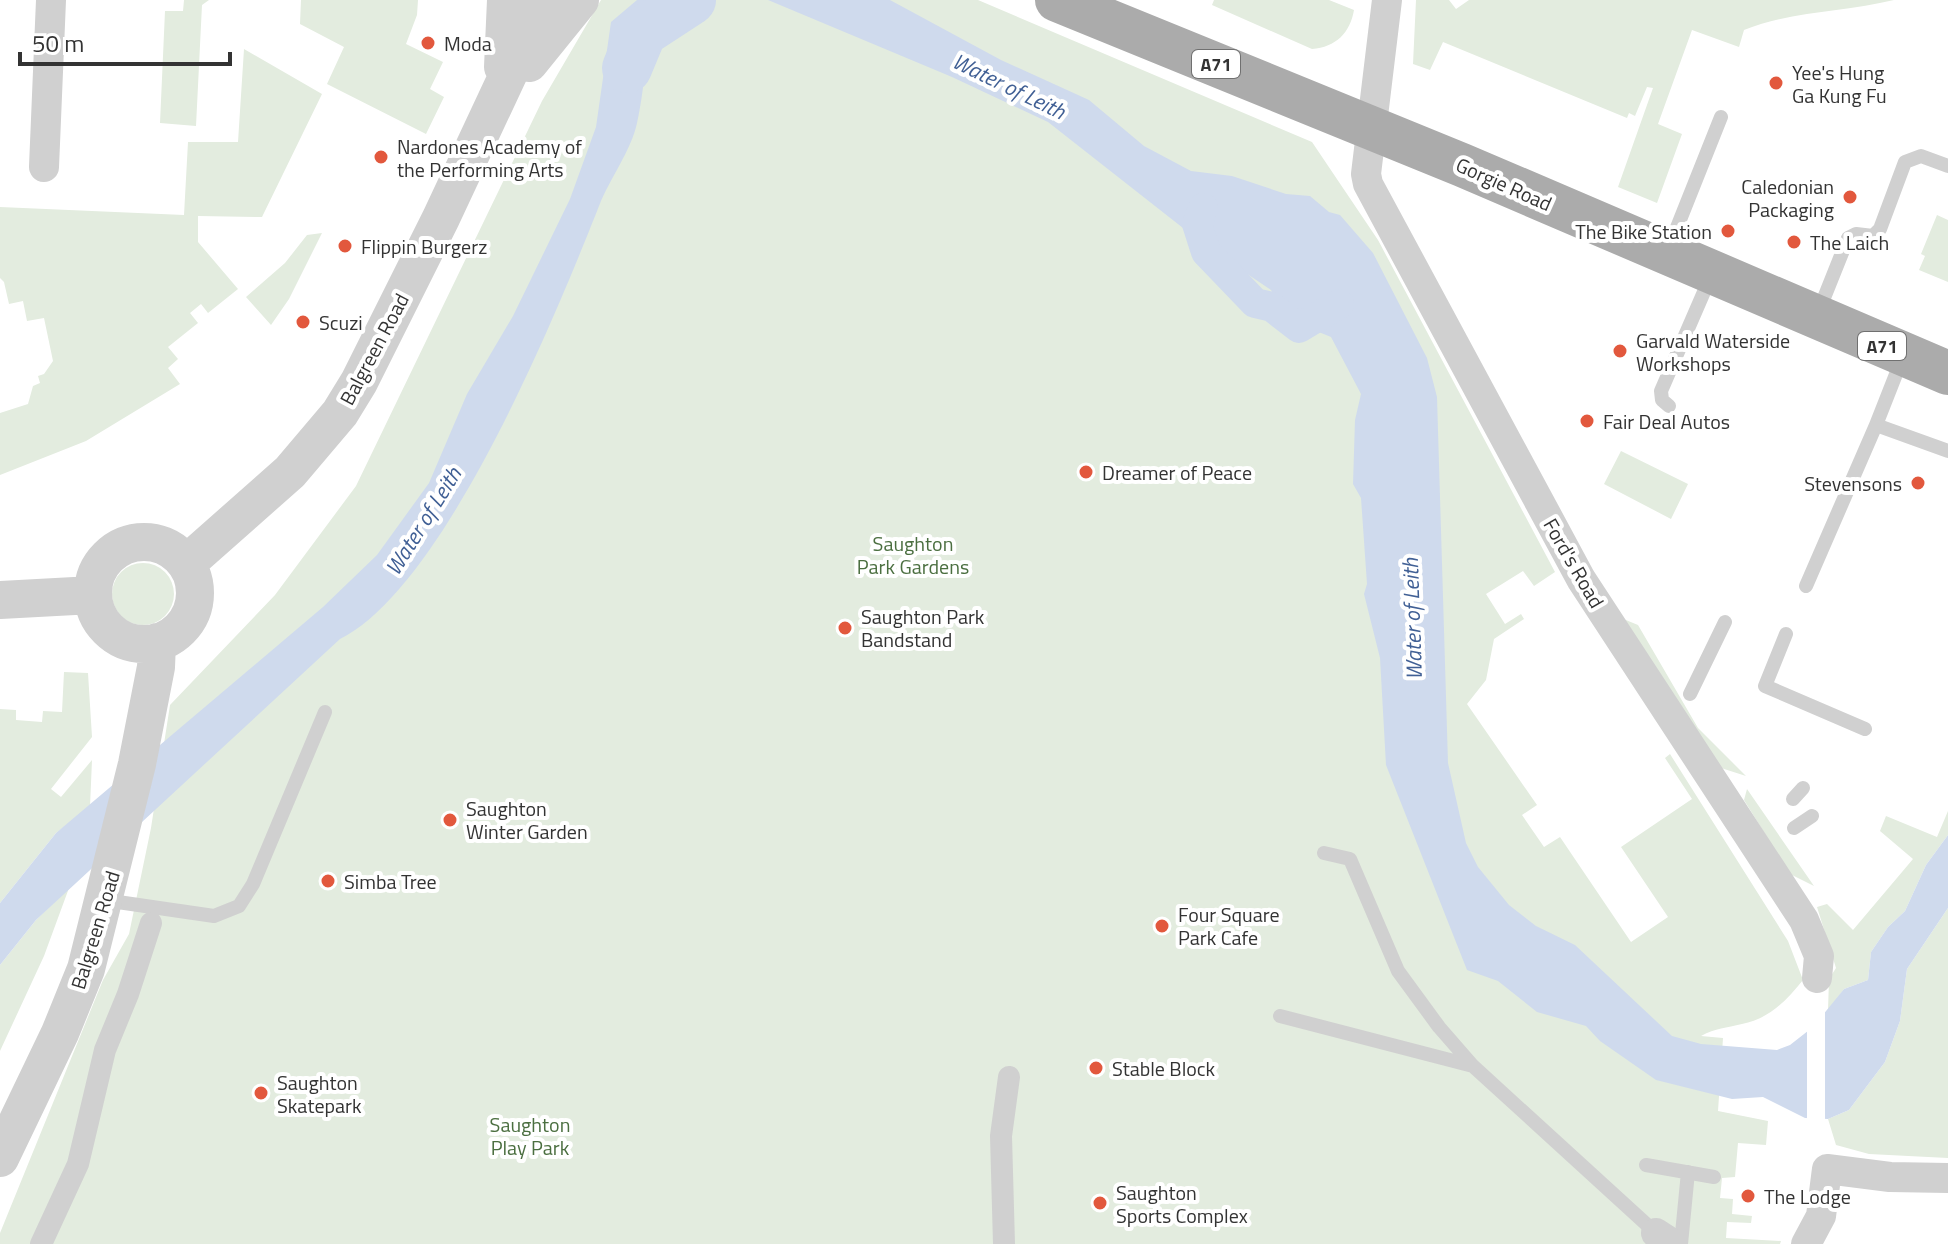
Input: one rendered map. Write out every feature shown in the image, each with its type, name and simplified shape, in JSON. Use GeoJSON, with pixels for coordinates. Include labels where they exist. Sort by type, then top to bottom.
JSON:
{"type":"FeatureCollection","features":[{"type":"Feature","properties":{"kind":"main road","name":"Gorgie Road"},"geometry":{"type":"LineString","coordinates":[[1057,0],[1948,373]]}},
{"type":"Feature","properties":{"kind":"street"},"geometry":{"type":"LineString","coordinates":[[44,167],[51,0]]}},
{"type":"Feature","properties":{"kind":"street","name":"Balgreen Road"},"geometry":{"type":"LineString","coordinates":[[501,90],[506,0]]}},
{"type":"Feature","properties":{"kind":"street","name":"Balgreen Road"},"geometry":{"type":"LineString","coordinates":[[186,564],[290,472],[340,413],[359,382],[441,218],[543,0]]}},
{"type":"Feature","properties":{"kind":"street"},"geometry":{"type":"LineString","coordinates":[[501,90],[537,55],[580,0]]}},
{"type":"Feature","properties":{"kind":"street","name":"Ford's Road"},"geometry":{"type":"LineString","coordinates":[[1387,0],[1383,57],[1375,87],[1373,130],[1366,174],[1382,212],[1581,579],[1804,920],[1819,956],[1817,978]]}},
{"type":"Feature","properties":{"kind":"street"},"geometry":{"type":"LineString","coordinates":[[150,542],[164,546],[186,564],[193,576],[194,604],[180,628],[157,642],[142,644],[114,633],[103,623],[93,595],[100,567],[121,547],[150,542]]}},
{"type":"Feature","properties":{"kind":"street"},"geometry":{"type":"LineString","coordinates":[[0,600],[93,595]]}},
{"type":"Feature","properties":{"kind":"street","name":"Balgreen Road"},"geometry":{"type":"LineString","coordinates":[[0,1158],[74,1000],[108,888],[137,764],[156,667],[157,642]]}},
{"type":"Feature","properties":{"kind":"street"},"geometry":{"type":"LineString","coordinates":[[41,1244],[78,1164],[105,1050],[128,994],[151,923]]}},
{"type":"Feature","properties":{"kind":"street"},"geometry":{"type":"LineString","coordinates":[[1004,1244],[1001,1136],[1009,1077]]}},
{"type":"Feature","properties":{"kind":"street"},"geometry":{"type":"LineString","coordinates":[[1806,1244],[1821,1216],[1827,1169],[1890,1177],[1948,1178]]}},
{"type":"Feature","properties":{"kind":"lane"},"geometry":{"type":"LineString","coordinates":[[1666,255],[1721,117]]}},
{"type":"Feature","properties":{"kind":"lane"},"geometry":{"type":"LineString","coordinates":[[1816,318],[1845,243],[1851,235],[1877,233],[1905,162],[1921,156],[1948,166]]}},
{"type":"Feature","properties":{"kind":"lane"},"geometry":{"type":"LineString","coordinates":[[1669,406],[1662,400],[1661,391],[1712,274]]}},
{"type":"Feature","properties":{"kind":"lane"},"geometry":{"type":"LineString","coordinates":[[1806,586],[1904,355]]}},
{"type":"Feature","properties":{"kind":"lane"},"geometry":{"type":"LineString","coordinates":[[1876,425],[1948,451]]}},
{"type":"Feature","properties":{"kind":"lane"},"geometry":{"type":"LineString","coordinates":[[1690,694],[1725,622]]}},
{"type":"Feature","properties":{"kind":"lane"},"geometry":{"type":"LineString","coordinates":[[1786,634],[1765,686],[1865,729]]}},
{"type":"Feature","properties":{"kind":"lane"},"geometry":{"type":"LineString","coordinates":[[108,888],[214,916],[239,906],[253,884],[325,712]]}},
{"type":"Feature","properties":{"kind":"lane"},"geometry":{"type":"LineString","coordinates":[[1794,828],[1812,816]]}},
{"type":"Feature","properties":{"kind":"lane"},"geometry":{"type":"LineString","coordinates":[[1324,853],[1350,859],[1398,971],[1473,1066],[1670,1240],[1688,1172]]}},
{"type":"Feature","properties":{"kind":"lane"},"geometry":{"type":"LineString","coordinates":[[1280,1016],[1473,1066]]}},
{"type":"Feature","properties":{"kind":"lane"},"geometry":{"type":"LineString","coordinates":[[1646,1165],[1714,1177]]}},
{"type":"Feature","properties":{"kind":"green space"},"geometry":{"type":"Polygon","coordinates":[[[184,0],[209,0],[202,5],[196,126],[160,123],[165,11],[183,11],[184,0]]]}},
{"type":"Feature","properties":{"kind":"green space"},"geometry":{"type":"Polygon","coordinates":[[[301,0],[418,0],[417,15],[406,44],[443,62],[430,89],[444,97],[426,134],[327,84],[344,47],[300,24],[301,0]]]}},
{"type":"Feature","properties":{"kind":"green space","name":"Saughton Park Gardens"},"geometry":{"type":"Polygon","coordinates":[[[601,0],[978,0],[1312,142],[1378,240],[1555,572],[1534,586],[1523,571],[1486,594],[1505,624],[1521,614],[1524,619],[1494,639],[1486,680],[1467,704],[1537,805],[1522,815],[1544,847],[1560,837],[1631,942],[1668,917],[1621,847],[1692,799],[1665,758],[1670,754],[1788,941],[1803,980],[1790,995],[1761,1018],[1701,1036],[1723,1038],[1718,1111],[1768,1121],[1766,1145],[1738,1143],[1735,1177],[1722,1178],[1720,1198],[1733,1199],[1732,1214],[1752,1216],[1751,1223],[1727,1222],[1726,1238],[1781,1241],[1780,1244],[0,1244],[0,1233],[103,980],[129,934],[151,828],[170,705],[275,595],[356,486],[542,101],[601,0]]]}},
{"type":"Feature","properties":{"kind":"green space"},"geometry":{"type":"Polygon","coordinates":[[[1214,0],[1329,0],[1354,10],[1349,26],[1335,42],[1312,49],[1212,5],[1214,0]]]}},
{"type":"Feature","properties":{"kind":"green space"},"geometry":{"type":"Polygon","coordinates":[[[1416,0],[1449,0],[1456,9],[1469,0],[1894,0],[1762,24],[1744,30],[1739,47],[1692,30],[1658,124],[1682,134],[1657,203],[1618,187],[1653,88],[1647,87],[1635,116],[1629,113],[1627,118],[1443,42],[1430,70],[1413,64],[1416,0]]]}},
{"type":"Feature","properties":{"kind":"green space"},"geometry":{"type":"Polygon","coordinates":[[[244,49],[322,94],[262,217],[198,216],[198,242],[238,289],[208,313],[201,304],[190,313],[198,323],[168,347],[178,359],[168,368],[180,384],[86,441],[0,475],[0,413],[28,404],[33,386],[40,383],[38,376],[44,374],[53,361],[44,318],[27,321],[23,301],[9,304],[4,282],[0,278],[0,207],[184,215],[188,142],[238,142],[244,49]]]}},
{"type":"Feature","properties":{"kind":"green space"},"geometry":{"type":"Polygon","coordinates":[[[1937,215],[1948,220],[1948,282],[1919,270],[1925,256],[1921,254],[1937,215]]]}},
{"type":"Feature","properties":{"kind":"green space"},"geometry":{"type":"Polygon","coordinates":[[[322,233],[289,299],[271,325],[246,297],[285,263],[307,235],[322,233]]]}},
{"type":"Feature","properties":{"kind":"green space"},"geometry":{"type":"Polygon","coordinates":[[[1621,451],[1688,484],[1671,519],[1604,484],[1621,451]]]}},
{"type":"Feature","properties":{"kind":"green space"},"geometry":{"type":"Polygon","coordinates":[[[143,563],[165,572],[174,594],[165,616],[143,625],[121,616],[112,594],[121,572],[143,563]]]}},
{"type":"Feature","properties":{"kind":"green space"},"geometry":{"type":"Polygon","coordinates":[[[1621,618],[1638,625],[1698,728],[1746,776],[1721,768],[1621,618]]]}},
{"type":"Feature","properties":{"kind":"green space"},"geometry":{"type":"Polygon","coordinates":[[[64,672],[88,673],[92,737],[51,789],[61,797],[92,760],[90,807],[56,833],[0,903],[0,709],[16,710],[16,720],[42,722],[43,711],[62,712],[64,672]]]}},
{"type":"Feature","properties":{"kind":"green space"},"geometry":{"type":"Polygon","coordinates":[[[1747,789],[1814,886],[1790,874],[1744,800],[1747,789]]]}},
{"type":"Feature","properties":{"kind":"green space"},"geometry":{"type":"Polygon","coordinates":[[[1948,811],[1948,835],[1926,865],[1905,911],[1888,927],[1871,952],[1868,980],[1844,989],[1828,1011],[1829,979],[1836,968],[1817,907],[1827,904],[1853,930],[1913,859],[1880,831],[1886,816],[1937,837],[1948,811]]]}},
{"type":"Feature","properties":{"kind":"green space"},"geometry":{"type":"Polygon","coordinates":[[[69,888],[44,956],[0,1051],[0,965],[36,920],[69,888]]]}},
{"type":"Feature","properties":{"kind":"green space"},"geometry":{"type":"Polygon","coordinates":[[[1948,908],[1948,1158],[1869,1154],[1836,1145],[1828,1119],[1849,1110],[1885,1062],[1900,1021],[1907,969],[1948,908]]]}},
{"type":"Feature","properties":{"kind":"water"},"geometry":{"type":"Polygon","coordinates":[[[637,0],[655,0],[673,30],[669,33],[671,39],[647,56],[639,115],[630,144],[604,196],[526,377],[457,508],[419,565],[380,610],[340,639],[36,920],[0,965],[0,903],[56,833],[323,607],[377,555],[429,483],[467,394],[513,316],[570,199],[596,127],[611,22],[637,0]]]}},
{"type":"Feature","properties":{"kind":"water"},"geometry":{"type":"Polygon","coordinates":[[[768,0],[890,0],[1001,60],[1089,100],[1144,146],[1191,171],[1232,176],[1286,194],[1310,196],[1329,212],[1340,215],[1373,253],[1427,358],[1437,397],[1448,763],[1466,843],[1478,867],[1509,905],[1536,926],[1575,945],[1672,1036],[1701,1044],[1777,1050],[1790,1045],[1813,1027],[1844,989],[1868,980],[1871,952],[1888,927],[1905,911],[1926,865],[1948,835],[1948,908],[1907,969],[1900,1021],[1885,1062],[1849,1110],[1828,1119],[1805,1118],[1763,1097],[1732,1099],[1656,1080],[1600,1041],[1586,1026],[1537,1012],[1498,981],[1467,970],[1386,765],[1380,658],[1364,594],[1367,584],[1361,498],[1353,484],[1355,420],[1361,394],[1331,337],[1304,326],[1276,300],[1271,290],[1225,259],[1217,247],[1192,247],[1183,228],[1048,122],[952,77],[768,0]]]}},
{"type":"Feature","properties":{"kind":"pier"},"geometry":{"type":"Polygon","coordinates":[[[1825,1008],[1825,1123],[1807,1122],[1807,1026],[1825,1008]]]}},
{"type":"Feature","properties":{"kind":"waterway","name":"Water of Leith"},"geometry":{"type":"LineString","coordinates":[[627,68],[642,32],[691,0]]}},
{"type":"Feature","properties":{"kind":"waterway"},"geometry":{"type":"LineString","coordinates":[[1203,208],[1197,224],[1206,252],[1255,303],[1272,307],[1299,328],[1339,304]]}},
{"type":"Feature","properties":{"kind":"place","name":"Moda"},"geometry":{"type":"Point","coordinates":[428,43]}},
{"type":"Feature","properties":{"kind":"place","name":"Yee's Hung Ga Kung Fu"},"geometry":{"type":"Point","coordinates":[1776,83]}},
{"type":"Feature","properties":{"kind":"place","name":"Nardones Academy of the Performing Arts"},"geometry":{"type":"Point","coordinates":[381,157]}},
{"type":"Feature","properties":{"kind":"place","name":"Caledonian Packaging"},"geometry":{"type":"Point","coordinates":[1850,197]}},
{"type":"Feature","properties":{"kind":"place","name":"The Bike Station"},"geometry":{"type":"Point","coordinates":[1728,231]}},
{"type":"Feature","properties":{"kind":"place","name":"The Laich"},"geometry":{"type":"Point","coordinates":[1794,242]}},
{"type":"Feature","properties":{"kind":"place","name":"Flippin Burgerz"},"geometry":{"type":"Point","coordinates":[345,246]}},
{"type":"Feature","properties":{"kind":"place","name":"Scuzi"},"geometry":{"type":"Point","coordinates":[303,322]}},
{"type":"Feature","properties":{"kind":"place","name":"Garvald Waterside Workshops"},"geometry":{"type":"Point","coordinates":[1620,351]}},
{"type":"Feature","properties":{"kind":"place","name":"Fair Deal Autos"},"geometry":{"type":"Point","coordinates":[1587,421]}},
{"type":"Feature","properties":{"kind":"place","name":"Dreamer of Peace"},"geometry":{"type":"Point","coordinates":[1086,472]}},
{"type":"Feature","properties":{"kind":"place","name":"Stevensons"},"geometry":{"type":"Point","coordinates":[1918,483]}},
{"type":"Feature","properties":{"kind":"place","name":"Saughton Park Bandstand"},"geometry":{"type":"Point","coordinates":[845,628]}},
{"type":"Feature","properties":{"kind":"place","name":"Saughton Winter Garden"},"geometry":{"type":"Point","coordinates":[450,820]}},
{"type":"Feature","properties":{"kind":"place","name":"Simba Tree"},"geometry":{"type":"Point","coordinates":[328,881]}},
{"type":"Feature","properties":{"kind":"place","name":"Four Square Park Cafe"},"geometry":{"type":"Point","coordinates":[1162,926]}},
{"type":"Feature","properties":{"kind":"place","name":"Stable Block"},"geometry":{"type":"Point","coordinates":[1096,1068]}},
{"type":"Feature","properties":{"kind":"place","name":"Saughton Skatepark"},"geometry":{"type":"Point","coordinates":[261,1093]}},
{"type":"Feature","properties":{"kind":"place","name":"The Lodge"},"geometry":{"type":"Point","coordinates":[1748,1196]}},
{"type":"Feature","properties":{"kind":"place","name":"Saughton Sports Complex"},"geometry":{"type":"Point","coordinates":[1100,1203]}},
{"type":"Feature","properties":{"kind":"park label","name":"Saughton Play Park"},"geometry":{"type":"Point","coordinates":[530,1136]}}]}
